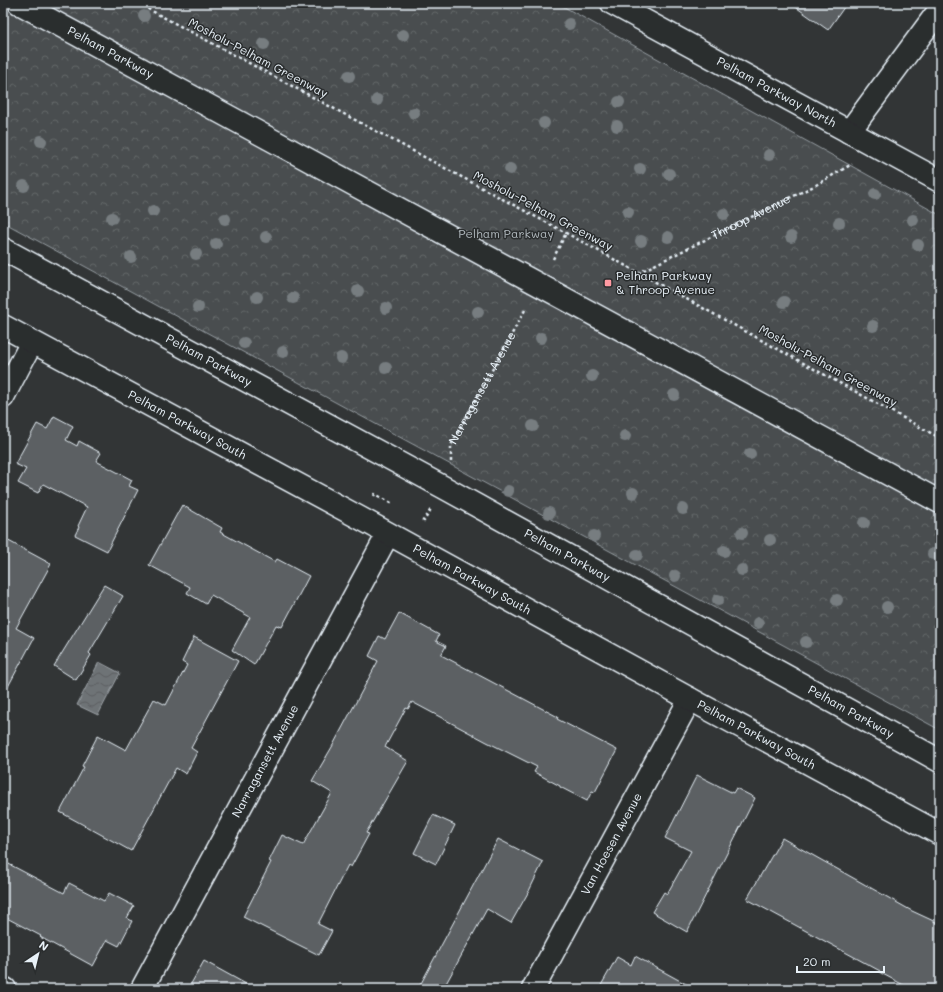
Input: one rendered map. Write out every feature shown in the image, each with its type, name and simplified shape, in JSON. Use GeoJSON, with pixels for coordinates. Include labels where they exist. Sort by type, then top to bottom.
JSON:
{"type":"FeatureCollection","features":[{"type":"Feature","properties":{"kind":"street","name":"Pelham Parkway"},"geometry":{"type":"LineString","coordinates":[[19,3],[940,502]]}},
{"type":"Feature","properties":{"kind":"street","name":"Pelham Parkway North"},"geometry":{"type":"LineString","coordinates":[[612,3],[940,181]]}},
{"type":"Feature","properties":{"kind":"street"},"geometry":{"type":"LineString","coordinates":[[849,132],[940,9]]}},
{"type":"Feature","properties":{"kind":"street","name":"Pelham Parkway"},"geometry":{"type":"LineString","coordinates":[[3,249],[443,487],[940,761]]}},
{"type":"Feature","properties":{"kind":"street","name":"Pelham Parkway South"},"geometry":{"type":"LineString","coordinates":[[3,326],[940,834]]}},
{"type":"Feature","properties":{"kind":"street"},"geometry":{"type":"LineString","coordinates":[[3,397],[32,342]]}},
{"type":"Feature","properties":{"kind":"street","name":"Narragansett Avenue"},"geometry":{"type":"LineString","coordinates":[[142,989],[388,534]]}},
{"type":"Feature","properties":{"kind":"street","name":"Van Hoesen Avenue"},"geometry":{"type":"LineString","coordinates":[[533,989],[690,699]]}},
{"type":"Feature","properties":{"kind":"path","name":"Mosholu-Pelham Greenway"},"geometry":{"type":"LineString","coordinates":[[137,3],[566,233],[940,438]]}},
{"type":"Feature","properties":{"kind":"path","name":"Throop Avenue"},"geometry":{"type":"LineString","coordinates":[[638,273],[816,185],[855,162]]}},
{"type":"Feature","properties":{"kind":"path"},"geometry":{"type":"LineString","coordinates":[[553,259],[566,233]]}},
{"type":"Feature","properties":{"kind":"path","name":"Narragansett Avenue"},"geometry":{"type":"LineString","coordinates":[[451,463],[451,445],[525,310]]}},
{"type":"Feature","properties":{"kind":"path"},"geometry":{"type":"LineString","coordinates":[[371,501],[375,494],[396,506]]}},
{"type":"Feature","properties":{"kind":"path"},"geometry":{"type":"LineString","coordinates":[[417,517],[424,521],[433,505]]}},
{"type":"Feature","properties":{"kind":"green space","name":"Pelham Parkway"},"geometry":{"type":"Polygon","coordinates":[[[3,3],[557,3],[940,215],[940,730],[3,222],[3,3]]]}},
{"type":"Feature","properties":{"kind":"water"},"geometry":{"type":"Polygon","coordinates":[[[99,662],[120,673],[98,715],[77,705],[99,662]]]}},
{"type":"Feature","properties":{"kind":"building"},"geometry":{"type":"Polygon","coordinates":[[[790,3],[847,3],[828,30],[790,3]]]}},
{"type":"Feature","properties":{"kind":"building"},"geometry":{"type":"Polygon","coordinates":[[[54,416],[73,426],[66,440],[77,446],[79,441],[101,453],[96,461],[132,480],[129,486],[138,490],[107,551],[75,535],[87,507],[43,484],[38,493],[18,483],[26,469],[15,464],[37,424],[47,429],[54,416]]]}},
{"type":"Feature","properties":{"kind":"building"},"geometry":{"type":"Polygon","coordinates":[[[182,505],[222,528],[220,532],[275,562],[277,559],[309,576],[282,627],[276,625],[254,665],[232,650],[250,617],[211,595],[206,604],[187,593],[190,587],[149,565],[182,505]]]}},
{"type":"Feature","properties":{"kind":"building"},"geometry":{"type":"Polygon","coordinates":[[[3,538],[51,564],[16,628],[34,638],[3,696],[3,538]]]}},
{"type":"Feature","properties":{"kind":"building"},"geometry":{"type":"Polygon","coordinates":[[[104,585],[123,596],[89,653],[91,655],[76,680],[54,666],[104,585]]]}},
{"type":"Feature","properties":{"kind":"building"},"geometry":{"type":"Polygon","coordinates":[[[399,613],[439,635],[436,641],[446,646],[441,655],[558,717],[557,719],[617,750],[595,792],[592,791],[587,801],[534,772],[537,767],[412,702],[408,709],[406,708],[385,747],[408,761],[366,833],[369,834],[351,867],[348,865],[318,924],[332,931],[319,955],[243,917],[271,862],[269,861],[282,835],[303,845],[332,793],[312,781],[378,661],[369,656],[379,636],[385,639],[399,613]]]}},
{"type":"Feature","properties":{"kind":"building"},"geometry":{"type":"Polygon","coordinates":[[[194,637],[238,661],[191,748],[197,752],[186,774],[176,768],[131,851],[60,812],[84,767],[82,766],[98,735],[126,750],[154,699],[166,705],[187,665],[182,662],[194,637]]]}},
{"type":"Feature","properties":{"kind":"building"},"geometry":{"type":"Polygon","coordinates":[[[697,775],[733,793],[736,788],[755,798],[687,932],[652,912],[664,892],[667,894],[691,851],[665,838],[697,775]]]}},
{"type":"Feature","properties":{"kind":"building"},"geometry":{"type":"Polygon","coordinates":[[[433,815],[455,825],[436,864],[414,853],[433,815]]]}},
{"type":"Feature","properties":{"kind":"building"},"geometry":{"type":"Polygon","coordinates":[[[782,838],[912,911],[940,924],[940,989],[911,989],[747,899],[782,838]]]}},
{"type":"Feature","properties":{"kind":"building"},"geometry":{"type":"Polygon","coordinates":[[[498,839],[543,862],[529,891],[511,923],[487,909],[443,989],[418,989],[498,839]]]}},
{"type":"Feature","properties":{"kind":"building"},"geometry":{"type":"Polygon","coordinates":[[[3,861],[64,893],[69,883],[104,901],[109,893],[134,906],[127,918],[132,921],[119,946],[107,940],[93,966],[3,916],[3,861]]]}},
{"type":"Feature","properties":{"kind":"building"},"geometry":{"type":"Polygon","coordinates":[[[635,956],[695,989],[599,989],[617,957],[631,965],[635,956]]]}},
{"type":"Feature","properties":{"kind":"building"},"geometry":{"type":"Polygon","coordinates":[[[204,961],[255,989],[188,989],[204,961]]]}},
{"type":"Feature","properties":{"kind":"place","name":"Pelham Parkway & Throop Avenue"},"geometry":{"type":"Point","coordinates":[608,283]}}]}
